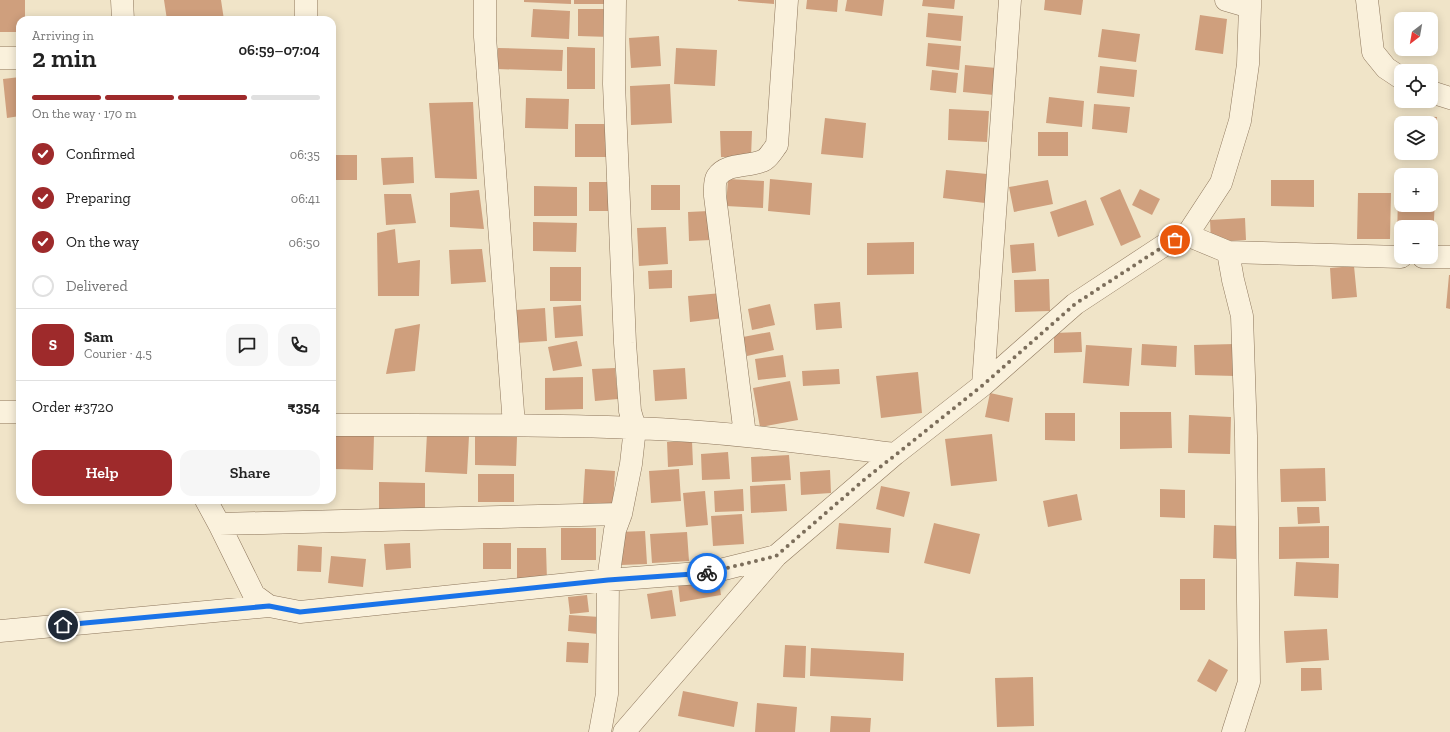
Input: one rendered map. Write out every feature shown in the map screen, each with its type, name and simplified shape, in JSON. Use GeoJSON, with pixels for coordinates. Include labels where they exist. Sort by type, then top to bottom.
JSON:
{"type":"FeatureCollection","features":[{"type":"Feature","properties":{"kind":"street"},"geometry":{"type":"LineString","coordinates":[[122,0],[123,16]]}},
{"type":"Feature","properties":{"kind":"street"},"geometry":{"type":"LineString","coordinates":[[306,0],[306,16]]}},
{"type":"Feature","properties":{"kind":"street"},"geometry":{"type":"LineString","coordinates":[[485,0],[485,37],[514,425]]}},
{"type":"Feature","properties":{"kind":"street"},"geometry":{"type":"LineString","coordinates":[[600,732],[607,694],[608,580],[615,530],[621,514],[631,464],[635,428],[630,411],[625,343],[614,84],[615,0]]}},
{"type":"Feature","properties":{"kind":"street"},"geometry":{"type":"LineString","coordinates":[[745,435],[715,196],[717,178],[726,168],[748,165],[764,160],[777,145],[787,0]]}},
{"type":"Feature","properties":{"kind":"street"},"geometry":{"type":"LineString","coordinates":[[983,385],[1010,0]]}},
{"type":"Feature","properties":{"kind":"street"},"geometry":{"type":"LineString","coordinates":[[624,732],[776,556],[896,454],[983,385],[1075,304],[1164,246],[1187,235],[1221,183],[1240,121],[1248,64],[1250,3],[1226,0]]}},
{"type":"Feature","properties":{"kind":"street"},"geometry":{"type":"LineString","coordinates":[[1367,0],[1374,52],[1386,68],[1394,73]]}},
{"type":"Feature","properties":{"kind":"street"},"geometry":{"type":"LineString","coordinates":[[0,58],[16,58]]}},
{"type":"Feature","properties":{"kind":"street"},"geometry":{"type":"LineString","coordinates":[[1438,94],[1450,98]]}},
{"type":"Feature","properties":{"kind":"street"},"geometry":{"type":"LineString","coordinates":[[1187,235],[1228,252],[1394,257]]}},
{"type":"Feature","properties":{"kind":"street"},"geometry":{"type":"LineString","coordinates":[[1228,252],[1242,316],[1246,436],[1249,682],[1233,732]]}},
{"type":"Feature","properties":{"kind":"street"},"geometry":{"type":"LineString","coordinates":[[1438,257],[1450,257]]}},
{"type":"Feature","properties":{"kind":"street"},"geometry":{"type":"LineString","coordinates":[[0,412],[16,412]]}},
{"type":"Feature","properties":{"kind":"street"},"geometry":{"type":"LineString","coordinates":[[336,425],[514,425],[635,428],[745,435],[896,454]]}},
{"type":"Feature","properties":{"kind":"street"},"geometry":{"type":"LineString","coordinates":[[208,504],[254,595],[269,606]]}},
{"type":"Feature","properties":{"kind":"street"},"geometry":{"type":"LineString","coordinates":[[219,524],[621,514]]}},
{"type":"Feature","properties":{"kind":"street"},"geometry":{"type":"LineString","coordinates":[[0,631],[269,606],[300,612],[608,580],[712,572],[776,556]]}},
{"type":"Feature","properties":{"kind":"building"},"geometry":{"type":"Polygon","coordinates":[[[0,0],[25,0],[25,16],[16,16],[16,32],[0,32],[0,0]]]}},
{"type":"Feature","properties":{"kind":"building"},"geometry":{"type":"Polygon","coordinates":[[[164,0],[221,0],[223,16],[166,16],[164,0]]]}},
{"type":"Feature","properties":{"kind":"building"},"geometry":{"type":"Polygon","coordinates":[[[524,0],[571,0],[571,4],[524,2],[524,0]]]}},
{"type":"Feature","properties":{"kind":"building"},"geometry":{"type":"Polygon","coordinates":[[[574,0],[612,0],[612,4],[574,4],[574,0]]]}},
{"type":"Feature","properties":{"kind":"building"},"geometry":{"type":"Polygon","coordinates":[[[774,0],[774,4],[738,1],[774,0]]]}},
{"type":"Feature","properties":{"kind":"building"},"geometry":{"type":"Polygon","coordinates":[[[807,0],[838,0],[837,12],[806,9],[807,0]]]}},
{"type":"Feature","properties":{"kind":"building"},"geometry":{"type":"Polygon","coordinates":[[[847,0],[884,0],[882,16],[845,11],[847,0]]]}},
{"type":"Feature","properties":{"kind":"building"},"geometry":{"type":"Polygon","coordinates":[[[923,0],[955,0],[954,9],[922,6],[923,0]]]}},
{"type":"Feature","properties":{"kind":"building"},"geometry":{"type":"Polygon","coordinates":[[[1045,0],[1083,0],[1081,15],[1044,10],[1045,0]]]}},
{"type":"Feature","properties":{"kind":"building"},"geometry":{"type":"Polygon","coordinates":[[[533,9],[570,11],[569,39],[531,37],[533,9]]]}},
{"type":"Feature","properties":{"kind":"building"},"geometry":{"type":"Polygon","coordinates":[[[578,9],[611,9],[610,37],[578,36],[578,9]]]}},
{"type":"Feature","properties":{"kind":"building"},"geometry":{"type":"Polygon","coordinates":[[[928,13],[963,16],[961,41],[926,37],[928,13]]]}},
{"type":"Feature","properties":{"kind":"building"},"geometry":{"type":"Polygon","coordinates":[[[1200,15],[1227,19],[1223,54],[1195,50],[1200,15]]]}},
{"type":"Feature","properties":{"kind":"building"},"geometry":{"type":"Polygon","coordinates":[[[1102,29],[1140,34],[1136,62],[1098,57],[1102,29]]]}},
{"type":"Feature","properties":{"kind":"building"},"geometry":{"type":"Polygon","coordinates":[[[659,36],[661,66],[631,68],[629,38],[659,36]]]}},
{"type":"Feature","properties":{"kind":"building"},"geometry":{"type":"Polygon","coordinates":[[[928,43],[961,46],[959,70],[926,66],[928,43]]]}},
{"type":"Feature","properties":{"kind":"building"},"geometry":{"type":"Polygon","coordinates":[[[567,47],[595,48],[595,89],[567,89],[567,47]]]}},
{"type":"Feature","properties":{"kind":"building"},"geometry":{"type":"Polygon","coordinates":[[[498,48],[563,50],[562,71],[497,69],[498,48]]]}},
{"type":"Feature","properties":{"kind":"building"},"geometry":{"type":"Polygon","coordinates":[[[676,48],[717,50],[715,86],[674,84],[676,48]]]}},
{"type":"Feature","properties":{"kind":"building"},"geometry":{"type":"Polygon","coordinates":[[[965,65],[996,68],[994,95],[963,92],[965,65]]]}},
{"type":"Feature","properties":{"kind":"building"},"geometry":{"type":"Polygon","coordinates":[[[1100,66],[1137,70],[1134,97],[1097,93],[1100,66]]]}},
{"type":"Feature","properties":{"kind":"building"},"geometry":{"type":"Polygon","coordinates":[[[932,70],[958,73],[956,93],[930,90],[932,70]]]}},
{"type":"Feature","properties":{"kind":"building"},"geometry":{"type":"Polygon","coordinates":[[[16,77],[16,117],[7,118],[3,79],[16,77]]]}},
{"type":"Feature","properties":{"kind":"building"},"geometry":{"type":"Polygon","coordinates":[[[670,84],[672,123],[631,125],[630,86],[670,84]]]}},
{"type":"Feature","properties":{"kind":"building"},"geometry":{"type":"Polygon","coordinates":[[[1049,97],[1084,101],[1082,127],[1046,123],[1049,97]]]}},
{"type":"Feature","properties":{"kind":"building"},"geometry":{"type":"Polygon","coordinates":[[[526,98],[569,99],[568,129],[525,128],[526,98]]]}},
{"type":"Feature","properties":{"kind":"building"},"geometry":{"type":"Polygon","coordinates":[[[473,102],[477,179],[435,178],[429,103],[473,102]]]}},
{"type":"Feature","properties":{"kind":"building"},"geometry":{"type":"Polygon","coordinates":[[[1094,104],[1130,107],[1127,133],[1092,129],[1094,104]]]}},
{"type":"Feature","properties":{"kind":"building"},"geometry":{"type":"Polygon","coordinates":[[[949,109],[989,111],[987,142],[948,140],[949,109]]]}},
{"type":"Feature","properties":{"kind":"building"},"geometry":{"type":"Polygon","coordinates":[[[825,118],[866,123],[863,158],[821,154],[825,118]]]}},
{"type":"Feature","properties":{"kind":"building"},"geometry":{"type":"Polygon","coordinates":[[[575,124],[606,124],[606,157],[575,157],[575,124]]]}},
{"type":"Feature","properties":{"kind":"building"},"geometry":{"type":"Polygon","coordinates":[[[720,131],[752,131],[751,157],[721,157],[720,131]]]}},
{"type":"Feature","properties":{"kind":"building"},"geometry":{"type":"Polygon","coordinates":[[[1038,132],[1068,132],[1068,156],[1038,156],[1038,132]]]}},
{"type":"Feature","properties":{"kind":"building"},"geometry":{"type":"Polygon","coordinates":[[[336,155],[357,155],[357,180],[336,180],[336,155]]]}},
{"type":"Feature","properties":{"kind":"building"},"geometry":{"type":"Polygon","coordinates":[[[413,157],[414,183],[383,185],[381,158],[413,157]]]}},
{"type":"Feature","properties":{"kind":"building"},"geometry":{"type":"Polygon","coordinates":[[[946,170],[987,174],[985,203],[943,198],[946,170]]]}},
{"type":"Feature","properties":{"kind":"building"},"geometry":{"type":"Polygon","coordinates":[[[728,179],[764,181],[763,208],[726,206],[728,179]]]}},
{"type":"Feature","properties":{"kind":"building"},"geometry":{"type":"Polygon","coordinates":[[[770,179],[812,183],[810,215],[768,211],[770,179]]]}},
{"type":"Feature","properties":{"kind":"building"},"geometry":{"type":"Polygon","coordinates":[[[1048,180],[1053,204],[1014,212],[1009,187],[1048,180]]]}},
{"type":"Feature","properties":{"kind":"building"},"geometry":{"type":"Polygon","coordinates":[[[1271,180],[1314,180],[1314,207],[1271,206],[1271,180]]]}},
{"type":"Feature","properties":{"kind":"building"},"geometry":{"type":"Polygon","coordinates":[[[589,182],[608,182],[609,211],[589,211],[589,182]]]}},
{"type":"Feature","properties":{"kind":"building"},"geometry":{"type":"Polygon","coordinates":[[[651,185],[680,185],[680,210],[651,210],[651,185]]]}},
{"type":"Feature","properties":{"kind":"building"},"geometry":{"type":"Polygon","coordinates":[[[534,186],[577,187],[577,216],[534,216],[534,186]]]}},
{"type":"Feature","properties":{"kind":"building"},"geometry":{"type":"Polygon","coordinates":[[[1120,189],[1141,237],[1121,246],[1100,198],[1120,189]]]}},
{"type":"Feature","properties":{"kind":"building"},"geometry":{"type":"Polygon","coordinates":[[[1140,189],[1160,199],[1152,215],[1132,205],[1140,189]]]}},
{"type":"Feature","properties":{"kind":"building"},"geometry":{"type":"Polygon","coordinates":[[[479,190],[484,229],[450,227],[450,193],[479,190]]]}},
{"type":"Feature","properties":{"kind":"building"},"geometry":{"type":"Polygon","coordinates":[[[1358,193],[1391,193],[1390,239],[1357,239],[1358,193]]]}},
{"type":"Feature","properties":{"kind":"building"},"geometry":{"type":"Polygon","coordinates":[[[384,194],[411,194],[416,223],[386,225],[384,194]]]}},
{"type":"Feature","properties":{"kind":"building"},"geometry":{"type":"Polygon","coordinates":[[[1086,200],[1094,225],[1058,237],[1050,212],[1086,200]]]}},
{"type":"Feature","properties":{"kind":"building"},"geometry":{"type":"Polygon","coordinates":[[[709,211],[711,240],[689,241],[688,212],[709,211]]]}},
{"type":"Feature","properties":{"kind":"building"},"geometry":{"type":"Polygon","coordinates":[[[1398,212],[1434,212],[1434,220],[1397,220],[1398,212]]]}},
{"type":"Feature","properties":{"kind":"building"},"geometry":{"type":"Polygon","coordinates":[[[1245,218],[1246,240],[1211,242],[1210,220],[1245,218]]]}},
{"type":"Feature","properties":{"kind":"building"},"geometry":{"type":"Polygon","coordinates":[[[533,222],[577,223],[576,252],[533,251],[533,222]]]}},
{"type":"Feature","properties":{"kind":"building"},"geometry":{"type":"Polygon","coordinates":[[[666,227],[668,264],[639,266],[637,228],[666,227]]]}},
{"type":"Feature","properties":{"kind":"building"},"geometry":{"type":"Polygon","coordinates":[[[395,229],[398,263],[420,260],[419,296],[378,296],[377,233],[395,229]]]}},
{"type":"Feature","properties":{"kind":"building"},"geometry":{"type":"Polygon","coordinates":[[[914,242],[914,274],[867,275],[867,243],[914,242]]]}},
{"type":"Feature","properties":{"kind":"building"},"geometry":{"type":"Polygon","coordinates":[[[1034,243],[1036,271],[1012,273],[1010,245],[1034,243]]]}},
{"type":"Feature","properties":{"kind":"building"},"geometry":{"type":"Polygon","coordinates":[[[482,249],[486,282],[451,284],[449,250],[482,249]]]}},
{"type":"Feature","properties":{"kind":"building"},"geometry":{"type":"Polygon","coordinates":[[[1354,266],[1357,297],[1332,299],[1330,268],[1354,266]]]}},
{"type":"Feature","properties":{"kind":"building"},"geometry":{"type":"Polygon","coordinates":[[[550,267],[581,267],[581,301],[550,301],[550,267]]]}},
{"type":"Feature","properties":{"kind":"building"},"geometry":{"type":"Polygon","coordinates":[[[672,270],[672,288],[649,289],[648,271],[672,270]]]}},
{"type":"Feature","properties":{"kind":"building"},"geometry":{"type":"Polygon","coordinates":[[[1450,275],[1450,309],[1446,308],[1450,275]]]}},
{"type":"Feature","properties":{"kind":"building"},"geometry":{"type":"Polygon","coordinates":[[[1049,279],[1050,311],[1015,312],[1014,280],[1049,279]]]}},
{"type":"Feature","properties":{"kind":"building"},"geometry":{"type":"Polygon","coordinates":[[[722,293],[724,318],[690,322],[688,296],[722,293]]]}},
{"type":"Feature","properties":{"kind":"building"},"geometry":{"type":"Polygon","coordinates":[[[840,302],[842,328],[816,330],[814,304],[840,302]]]}},
{"type":"Feature","properties":{"kind":"building"},"geometry":{"type":"Polygon","coordinates":[[[770,304],[775,325],[752,330],[748,309],[770,304]]]}},
{"type":"Feature","properties":{"kind":"building"},"geometry":{"type":"Polygon","coordinates":[[[581,305],[583,336],[555,338],[553,307],[581,305]]]}},
{"type":"Feature","properties":{"kind":"building"},"geometry":{"type":"Polygon","coordinates":[[[545,308],[547,341],[516,343],[515,310],[545,308]]]}},
{"type":"Feature","properties":{"kind":"building"},"geometry":{"type":"Polygon","coordinates":[[[420,324],[415,371],[386,374],[395,329],[420,324]]]}},
{"type":"Feature","properties":{"kind":"building"},"geometry":{"type":"Polygon","coordinates":[[[770,332],[774,350],[747,356],[743,337],[770,332]]]}},
{"type":"Feature","properties":{"kind":"building"},"geometry":{"type":"Polygon","coordinates":[[[1081,332],[1082,352],[1054,353],[1054,333],[1081,332]]]}},
{"type":"Feature","properties":{"kind":"building"},"geometry":{"type":"Polygon","coordinates":[[[577,341],[582,366],[553,371],[548,347],[577,341]]]}},
{"type":"Feature","properties":{"kind":"building"},"geometry":{"type":"Polygon","coordinates":[[[1142,344],[1177,346],[1176,367],[1141,365],[1142,344]]]}},
{"type":"Feature","properties":{"kind":"building"},"geometry":{"type":"Polygon","coordinates":[[[1235,344],[1236,376],[1195,375],[1194,345],[1235,344]]]}},
{"type":"Feature","properties":{"kind":"building"},"geometry":{"type":"Polygon","coordinates":[[[1086,345],[1132,348],[1129,386],[1083,383],[1086,345]]]}},
{"type":"Feature","properties":{"kind":"building"},"geometry":{"type":"Polygon","coordinates":[[[783,355],[786,377],[758,380],[755,359],[783,355]]]}},
{"type":"Feature","properties":{"kind":"building"},"geometry":{"type":"Polygon","coordinates":[[[615,368],[618,399],[595,401],[592,369],[615,368]]]}},
{"type":"Feature","properties":{"kind":"building"},"geometry":{"type":"Polygon","coordinates":[[[685,368],[687,399],[655,401],[653,370],[685,368]]]}},
{"type":"Feature","properties":{"kind":"building"},"geometry":{"type":"Polygon","coordinates":[[[839,369],[840,384],[803,386],[802,371],[839,369]]]}},
{"type":"Feature","properties":{"kind":"building"},"geometry":{"type":"Polygon","coordinates":[[[918,372],[922,413],[881,418],[876,376],[918,372]]]}},
{"type":"Feature","properties":{"kind":"building"},"geometry":{"type":"Polygon","coordinates":[[[583,377],[583,409],[545,410],[545,378],[583,377]]]}},
{"type":"Feature","properties":{"kind":"building"},"geometry":{"type":"Polygon","coordinates":[[[790,381],[798,420],[760,427],[753,388],[790,381]]]}},
{"type":"Feature","properties":{"kind":"building"},"geometry":{"type":"Polygon","coordinates":[[[990,393],[1013,398],[1009,422],[985,417],[990,393]]]}},
{"type":"Feature","properties":{"kind":"building"},"geometry":{"type":"Polygon","coordinates":[[[1120,412],[1171,412],[1172,448],[1120,449],[1120,412]]]}},
{"type":"Feature","properties":{"kind":"building"},"geometry":{"type":"Polygon","coordinates":[[[1045,413],[1075,413],[1075,441],[1045,440],[1045,413]]]}},
{"type":"Feature","properties":{"kind":"building"},"geometry":{"type":"Polygon","coordinates":[[[1189,415],[1231,417],[1230,454],[1188,453],[1189,415]]]}},
{"type":"Feature","properties":{"kind":"building"},"geometry":{"type":"Polygon","coordinates":[[[427,433],[469,436],[467,474],[425,472],[427,433]]]}},
{"type":"Feature","properties":{"kind":"building"},"geometry":{"type":"Polygon","coordinates":[[[336,434],[374,435],[373,470],[336,469],[336,434]]]}},
{"type":"Feature","properties":{"kind":"building"},"geometry":{"type":"Polygon","coordinates":[[[992,434],[997,481],[951,486],[945,439],[992,434]]]}},
{"type":"Feature","properties":{"kind":"building"},"geometry":{"type":"Polygon","coordinates":[[[475,435],[517,437],[516,466],[475,465],[475,435]]]}},
{"type":"Feature","properties":{"kind":"building"},"geometry":{"type":"Polygon","coordinates":[[[692,441],[693,465],[668,467],[667,442],[692,441]]]}},
{"type":"Feature","properties":{"kind":"building"},"geometry":{"type":"Polygon","coordinates":[[[728,452],[730,479],[702,480],[701,454],[728,452]]]}},
{"type":"Feature","properties":{"kind":"building"},"geometry":{"type":"Polygon","coordinates":[[[789,455],[791,480],[752,482],[751,457],[789,455]]]}},
{"type":"Feature","properties":{"kind":"building"},"geometry":{"type":"Polygon","coordinates":[[[1325,468],[1326,501],[1281,502],[1280,469],[1325,468]]]}},
{"type":"Feature","properties":{"kind":"building"},"geometry":{"type":"Polygon","coordinates":[[[585,469],[615,471],[613,506],[583,504],[585,469]]]}},
{"type":"Feature","properties":{"kind":"building"},"geometry":{"type":"Polygon","coordinates":[[[679,469],[681,501],[651,503],[649,471],[679,469]]]}},
{"type":"Feature","properties":{"kind":"building"},"geometry":{"type":"Polygon","coordinates":[[[830,470],[831,493],[801,495],[800,472],[830,470]]]}},
{"type":"Feature","properties":{"kind":"building"},"geometry":{"type":"Polygon","coordinates":[[[478,474],[514,474],[514,502],[478,502],[478,474]]]}},
{"type":"Feature","properties":{"kind":"building"},"geometry":{"type":"Polygon","coordinates":[[[379,482],[425,483],[425,516],[379,515],[379,482]]]}},
{"type":"Feature","properties":{"kind":"building"},"geometry":{"type":"Polygon","coordinates":[[[785,484],[787,511],[751,513],[750,486],[785,484]]]}},
{"type":"Feature","properties":{"kind":"building"},"geometry":{"type":"Polygon","coordinates":[[[881,486],[910,492],[904,517],[876,509],[881,486]]]}},
{"type":"Feature","properties":{"kind":"building"},"geometry":{"type":"Polygon","coordinates":[[[743,489],[744,511],[715,512],[714,491],[743,489]]]}},
{"type":"Feature","properties":{"kind":"building"},"geometry":{"type":"Polygon","coordinates":[[[1160,489],[1185,490],[1185,518],[1160,517],[1160,489]]]}},
{"type":"Feature","properties":{"kind":"building"},"geometry":{"type":"Polygon","coordinates":[[[705,491],[708,525],[686,527],[683,493],[705,491]]]}},
{"type":"Feature","properties":{"kind":"building"},"geometry":{"type":"Polygon","coordinates":[[[1077,494],[1082,520],[1048,527],[1043,501],[1077,494]]]}},
{"type":"Feature","properties":{"kind":"building"},"geometry":{"type":"Polygon","coordinates":[[[1297,507],[1319,507],[1320,523],[1298,524],[1297,507]]]}},
{"type":"Feature","properties":{"kind":"building"},"geometry":{"type":"Polygon","coordinates":[[[742,514],[744,544],[713,546],[711,516],[742,514]]]}},
{"type":"Feature","properties":{"kind":"building"},"geometry":{"type":"Polygon","coordinates":[[[839,523],[891,528],[889,553],[836,549],[839,523]]]}},
{"type":"Feature","properties":{"kind":"building"},"geometry":{"type":"Polygon","coordinates":[[[934,523],[980,534],[970,574],[924,563],[934,523]]]}},
{"type":"Feature","properties":{"kind":"building"},"geometry":{"type":"Polygon","coordinates":[[[1214,525],[1238,526],[1236,559],[1213,558],[1214,525]]]}},
{"type":"Feature","properties":{"kind":"building"},"geometry":{"type":"Polygon","coordinates":[[[1329,526],[1329,558],[1279,559],[1279,527],[1329,526]]]}},
{"type":"Feature","properties":{"kind":"building"},"geometry":{"type":"Polygon","coordinates":[[[561,528],[596,528],[596,560],[561,560],[561,528]]]}},
{"type":"Feature","properties":{"kind":"building"},"geometry":{"type":"Polygon","coordinates":[[[645,531],[647,564],[621,565],[619,532],[645,531]]]}},
{"type":"Feature","properties":{"kind":"building"},"geometry":{"type":"Polygon","coordinates":[[[687,532],[689,561],[652,563],[650,534],[687,532]]]}},
{"type":"Feature","properties":{"kind":"building"},"geometry":{"type":"Polygon","coordinates":[[[410,543],[411,568],[386,570],[384,544],[410,543]]]}},
{"type":"Feature","properties":{"kind":"building"},"geometry":{"type":"Polygon","coordinates":[[[483,543],[511,543],[511,569],[483,569],[483,543]]]}},
{"type":"Feature","properties":{"kind":"building"},"geometry":{"type":"Polygon","coordinates":[[[298,545],[322,547],[321,572],[297,571],[298,545]]]}},
{"type":"Feature","properties":{"kind":"building"},"geometry":{"type":"Polygon","coordinates":[[[517,548],[546,548],[547,581],[517,580],[517,548]]]}},
{"type":"Feature","properties":{"kind":"building"},"geometry":{"type":"Polygon","coordinates":[[[331,556],[366,559],[363,587],[328,583],[331,556]]]}},
{"type":"Feature","properties":{"kind":"building"},"geometry":{"type":"Polygon","coordinates":[[[1296,562],[1339,564],[1338,598],[1294,596],[1296,562]]]}},
{"type":"Feature","properties":{"kind":"building"},"geometry":{"type":"Polygon","coordinates":[[[718,576],[721,595],[680,602],[678,583],[718,576]]]}},
{"type":"Feature","properties":{"kind":"building"},"geometry":{"type":"Polygon","coordinates":[[[1180,579],[1205,579],[1205,610],[1180,610],[1180,579]]]}},
{"type":"Feature","properties":{"kind":"building"},"geometry":{"type":"Polygon","coordinates":[[[672,590],[676,616],[651,619],[647,594],[672,590]]]}},
{"type":"Feature","properties":{"kind":"building"},"geometry":{"type":"Polygon","coordinates":[[[587,595],[589,612],[570,614],[568,597],[587,595]]]}},
{"type":"Feature","properties":{"kind":"building"},"geometry":{"type":"Polygon","coordinates":[[[569,615],[600,617],[598,634],[568,631],[569,615]]]}},
{"type":"Feature","properties":{"kind":"building"},"geometry":{"type":"Polygon","coordinates":[[[1327,629],[1329,660],[1286,663],[1284,631],[1327,629]]]}},
{"type":"Feature","properties":{"kind":"building"},"geometry":{"type":"Polygon","coordinates":[[[567,642],[589,643],[588,663],[566,662],[567,642]]]}},
{"type":"Feature","properties":{"kind":"building"},"geometry":{"type":"Polygon","coordinates":[[[785,645],[806,646],[805,678],[783,677],[785,645]]]}},
{"type":"Feature","properties":{"kind":"building"},"geometry":{"type":"Polygon","coordinates":[[[811,648],[904,653],[903,681],[810,676],[811,648]]]}},
{"type":"Feature","properties":{"kind":"building"},"geometry":{"type":"Polygon","coordinates":[[[1209,659],[1228,670],[1216,692],[1197,681],[1209,659]]]}},
{"type":"Feature","properties":{"kind":"building"},"geometry":{"type":"Polygon","coordinates":[[[1301,668],[1321,668],[1322,690],[1301,691],[1301,668]]]}},
{"type":"Feature","properties":{"kind":"building"},"geometry":{"type":"Polygon","coordinates":[[[1033,677],[1034,726],[997,727],[995,678],[1033,677]]]}},
{"type":"Feature","properties":{"kind":"building"},"geometry":{"type":"Polygon","coordinates":[[[683,691],[738,702],[734,727],[678,716],[683,691]]]}},
{"type":"Feature","properties":{"kind":"building"},"geometry":{"type":"Polygon","coordinates":[[[757,703],[797,707],[795,732],[755,732],[757,703]]]}},
{"type":"Feature","properties":{"kind":"building"},"geometry":{"type":"Polygon","coordinates":[[[831,716],[871,718],[870,732],[830,732],[831,716]]]}},
{"type":"Feature","properties":{"kind":"way so far"},"geometry":{"type":"LineString","coordinates":[[707,573],[776,556],[843,497],[983,385],[1075,304],[1175,240]]}},
{"type":"Feature","properties":{"kind":"route"},"geometry":{"type":"LineString","coordinates":[[63,625],[269,606],[300,612],[608,580],[707,573]]}}]}
